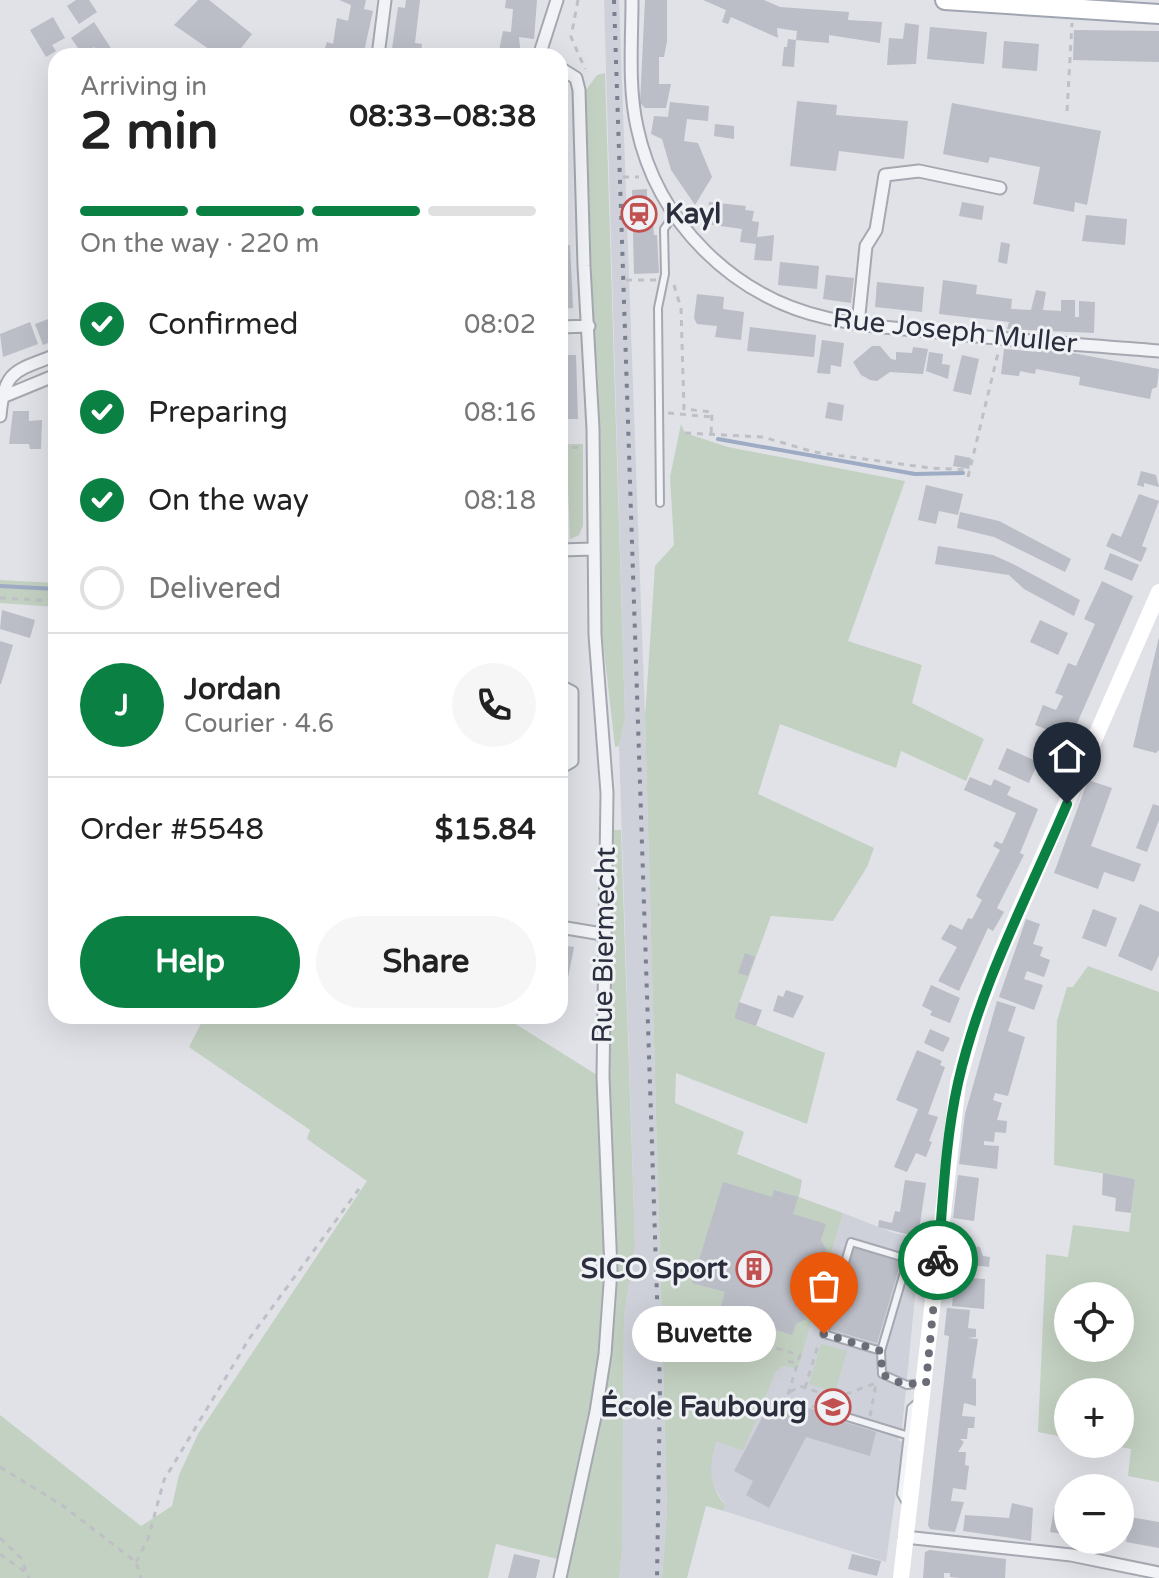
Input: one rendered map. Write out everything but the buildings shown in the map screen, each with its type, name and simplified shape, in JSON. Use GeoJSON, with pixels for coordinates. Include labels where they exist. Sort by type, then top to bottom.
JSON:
{"type":"FeatureCollection","features":[{"type":"Feature","properties":{"kind":"main road"},"geometry":{"type":"LineString","coordinates":[[945,0],[1159,14]]}},
{"type":"Feature","properties":{"kind":"main road"},"geometry":{"type":"LineString","coordinates":[[901,1578],[925,1389],[950,1130],[973,1027],[1001,952],[1159,592]]}},
{"type":"Feature","properties":{"kind":"street"},"geometry":{"type":"LineString","coordinates":[[379,48],[385,0]]}},
{"type":"Feature","properties":{"kind":"street"},"geometry":{"type":"LineString","coordinates":[[542,48],[557,0]]}},
{"type":"Feature","properties":{"kind":"street","name":"Rue Joseph Muller"},"geometry":{"type":"LineString","coordinates":[[632,0],[633,100],[637,129],[653,176],[674,215],[711,257],[752,288],[787,306],[858,324],[1159,351]]}},
{"type":"Feature","properties":{"kind":"street"},"geometry":{"type":"LineString","coordinates":[[568,73],[576,78],[579,90]]}},
{"type":"Feature","properties":{"kind":"street","name":"Rue Biermecht"},"geometry":{"type":"LineString","coordinates":[[560,1578],[596,1412],[609,1312],[602,934],[607,793],[595,635],[593,447],[579,90]]}},
{"type":"Feature","properties":{"kind":"street"},"geometry":{"type":"LineString","coordinates":[[858,324],[866,246],[876,230],[885,175],[919,171],[1000,188]]}},
{"type":"Feature","properties":{"kind":"street"},"geometry":{"type":"LineString","coordinates":[[568,327],[589,326]]}},
{"type":"Feature","properties":{"kind":"street"},"geometry":{"type":"LineString","coordinates":[[0,416],[5,383],[16,372],[48,358]]}},
{"type":"Feature","properties":{"kind":"street"},"geometry":{"type":"LineString","coordinates":[[1,398],[48,378]]}},
{"type":"Feature","properties":{"kind":"street"},"geometry":{"type":"LineString","coordinates":[[568,550],[593,549]]}},
{"type":"Feature","properties":{"kind":"street"},"geometry":{"type":"LineString","coordinates":[[568,690],[572,692],[572,761],[568,763]]}},
{"type":"Feature","properties":{"kind":"street"},"geometry":{"type":"LineString","coordinates":[[568,928],[602,934]]}},
{"type":"Feature","properties":{"kind":"street"},"geometry":{"type":"LineString","coordinates":[[905,1537],[1071,1555],[1159,1573]]}},
{"type":"Feature","properties":{"kind":"lane"},"geometry":{"type":"LineString","coordinates":[[660,503],[658,308],[663,280],[664,229],[674,215]]}},
{"type":"Feature","properties":{"kind":"lane"},"geometry":{"type":"LineString","coordinates":[[881,1351],[824,1334],[851,1242],[908,1259],[881,1351],[882,1374],[925,1389],[911,1408],[901,1494],[909,1510]]}},
{"type":"Feature","properties":{"kind":"lane"},"geometry":{"type":"LineString","coordinates":[[821,1409],[909,1436]]}},
{"type":"Feature","properties":{"kind":"path"},"geometry":{"type":"LineString","coordinates":[[578,0],[571,37],[587,73],[586,90],[579,90]]}},
{"type":"Feature","properties":{"kind":"path"},"geometry":{"type":"LineString","coordinates":[[1067,111],[1073,10]]}},
{"type":"Feature","properties":{"kind":"path"},"geometry":{"type":"LineString","coordinates":[[623,177],[653,176]]}},
{"type":"Feature","properties":{"kind":"path"},"geometry":{"type":"LineString","coordinates":[[626,280],[663,280]]}},
{"type":"Feature","properties":{"kind":"path"},"geometry":{"type":"LineString","coordinates":[[673,280],[681,308],[684,409],[712,412],[711,435]]}},
{"type":"Feature","properties":{"kind":"path"},"geometry":{"type":"LineString","coordinates":[[968,477],[1001,339]]}},
{"type":"Feature","properties":{"kind":"path"},"geometry":{"type":"LineString","coordinates":[[659,412],[712,417]]}},
{"type":"Feature","properties":{"kind":"path"},"geometry":{"type":"LineString","coordinates":[[685,433],[763,437],[814,452],[970,470]]}},
{"type":"Feature","properties":{"kind":"path"},"geometry":{"type":"LineString","coordinates":[[568,448],[593,447]]}},
{"type":"Feature","properties":{"kind":"path"},"geometry":{"type":"LineString","coordinates":[[0,598],[48,601]]}},
{"type":"Feature","properties":{"kind":"path"},"geometry":{"type":"LineString","coordinates":[[136,1562],[148,1539],[164,1480],[249,1339],[359,1189]]}},
{"type":"Feature","properties":{"kind":"path"},"geometry":{"type":"LineString","coordinates":[[805,1388],[824,1334]]}},
{"type":"Feature","properties":{"kind":"path"},"geometry":{"type":"LineString","coordinates":[[760,1353],[762,1344],[800,1355],[787,1398],[821,1409]]}},
{"type":"Feature","properties":{"kind":"path"},"geometry":{"type":"LineString","coordinates":[[788,1361],[797,1364]]}},
{"type":"Feature","properties":{"kind":"path"},"geometry":{"type":"LineString","coordinates":[[868,1425],[876,1383],[882,1374]]}},
{"type":"Feature","properties":{"kind":"path"},"geometry":{"type":"LineString","coordinates":[[788,1393],[800,1386],[835,1398],[876,1383]]}},
{"type":"Feature","properties":{"kind":"path"},"geometry":{"type":"LineString","coordinates":[[0,1467],[40,1490],[136,1562],[141,1578]]}},
{"type":"Feature","properties":{"kind":"path"},"geometry":{"type":"LineString","coordinates":[[0,1539],[21,1558],[29,1576]]}},
{"type":"Feature","properties":{"kind":"path"},"geometry":{"type":"LineString","coordinates":[[0,1554],[29,1576]]}},
{"type":"Feature","properties":{"kind":"shaded area"},"geometry":{"type":"Polygon","coordinates":[[[604,0],[619,0],[645,717],[667,1509],[662,1578],[619,1578],[622,1552],[624,1316],[635,1243],[619,746],[625,718],[604,0]]]}},
{"type":"Feature","properties":{"kind":"shaded area","name":"École Faubourg"},"geometry":{"type":"Polygon","coordinates":[[[843,1213],[894,1233],[926,1239],[917,1276],[902,1429],[898,1440],[903,1442],[886,1562],[724,1511],[725,1505],[711,1482],[709,1466],[717,1440],[743,1450],[776,1372],[783,1366],[798,1369],[843,1213]]]}},
{"type":"Feature","properties":{"kind":"green space"},"geometry":{"type":"Polygon","coordinates":[[[605,73],[625,718],[619,746],[615,747],[602,633],[598,377],[593,327],[586,90],[597,75],[605,73]]]}},
{"type":"Feature","properties":{"kind":"green space"},"geometry":{"type":"Polygon","coordinates":[[[681,424],[685,433],[728,447],[905,481],[848,641],[922,665],[912,703],[984,739],[966,781],[901,751],[896,768],[780,724],[758,794],[874,848],[867,867],[833,921],[771,916],[734,1017],[825,1053],[807,1124],[676,1073],[675,1103],[744,1132],[737,1154],[802,1180],[799,1197],[843,1213],[798,1369],[783,1366],[776,1372],[743,1451],[717,1441],[711,1474],[715,1490],[725,1505],[724,1511],[706,1506],[687,1578],[662,1578],[667,1509],[645,717],[655,566],[674,545],[670,477],[681,424]]]}},
{"type":"Feature","properties":{"kind":"green space"},"geometry":{"type":"Polygon","coordinates":[[[568,444],[583,444],[583,526],[579,535],[570,539],[568,444]]]}},
{"type":"Feature","properties":{"kind":"green space"},"geometry":{"type":"Polygon","coordinates":[[[0,580],[48,583],[48,606],[0,603],[0,580]]]}},
{"type":"Feature","properties":{"kind":"green space"},"geometry":{"type":"Polygon","coordinates":[[[612,830],[621,830],[635,1244],[624,1316],[622,1552],[619,1578],[560,1578],[609,1312],[602,934],[612,830]]]}},
{"type":"Feature","properties":{"kind":"green space"},"geometry":{"type":"Polygon","coordinates":[[[1088,966],[1159,992],[1159,1482],[1128,1474],[1130,1458],[1134,1458],[1134,1378],[1054,1378],[1054,1435],[1038,1432],[1046,1254],[1068,1257],[1073,1225],[1129,1232],[1135,1179],[1054,1165],[1057,1021],[1067,987],[1073,987],[1088,966]]]}},
{"type":"Feature","properties":{"kind":"green space"},"geometry":{"type":"Polygon","coordinates":[[[201,1024],[516,1024],[597,1075],[607,1312],[594,1409],[562,1560],[496,1544],[488,1578],[0,1578],[0,1415],[141,1526],[172,1506],[179,1475],[198,1434],[367,1181],[307,1139],[310,1130],[189,1047],[201,1024]]]}},
{"type":"Feature","properties":{"kind":"green space"},"geometry":{"type":"Polygon","coordinates":[[[821,1344],[847,1351],[835,1392],[809,1384],[821,1344]]]}},
{"type":"Feature","properties":{"kind":"waterway"},"geometry":{"type":"LineString","coordinates":[[718,439],[915,474],[963,473]]}},
{"type":"Feature","properties":{"kind":"waterway"},"geometry":{"type":"LineString","coordinates":[[0,586],[48,589]]}},
{"type":"Feature","properties":{"kind":"railway"},"geometry":{"type":"LineString","coordinates":[[614,0],[660,1387],[657,1578]]}},
{"type":"Feature","properties":{"kind":"way so far"},"geometry":{"type":"LineString","coordinates":[[824,1334],[881,1351],[882,1374],[893,1381],[907,1385],[926,1383],[938,1260]]}},
{"type":"Feature","properties":{"kind":"place","name":"Kayl"},"geometry":{"type":"Point","coordinates":[639,214]}},
{"type":"Feature","properties":{"kind":"place","name":"SICO Sport"},"geometry":{"type":"Point","coordinates":[754,1269]}},
{"type":"Feature","properties":{"kind":"place","name":"Buvette"},"geometry":{"type":"Point","coordinates":[824,1334]}},
{"type":"Feature","properties":{"kind":"place","name":"École Faubourg"},"geometry":{"type":"Point","coordinates":[833,1407]}},
{"type":"Feature","properties":{"kind":"route"},"geometry":{"type":"LineString","coordinates":[[938,1260],[950,1130],[969,1040],[1001,952],[1067,804]]}}]}
